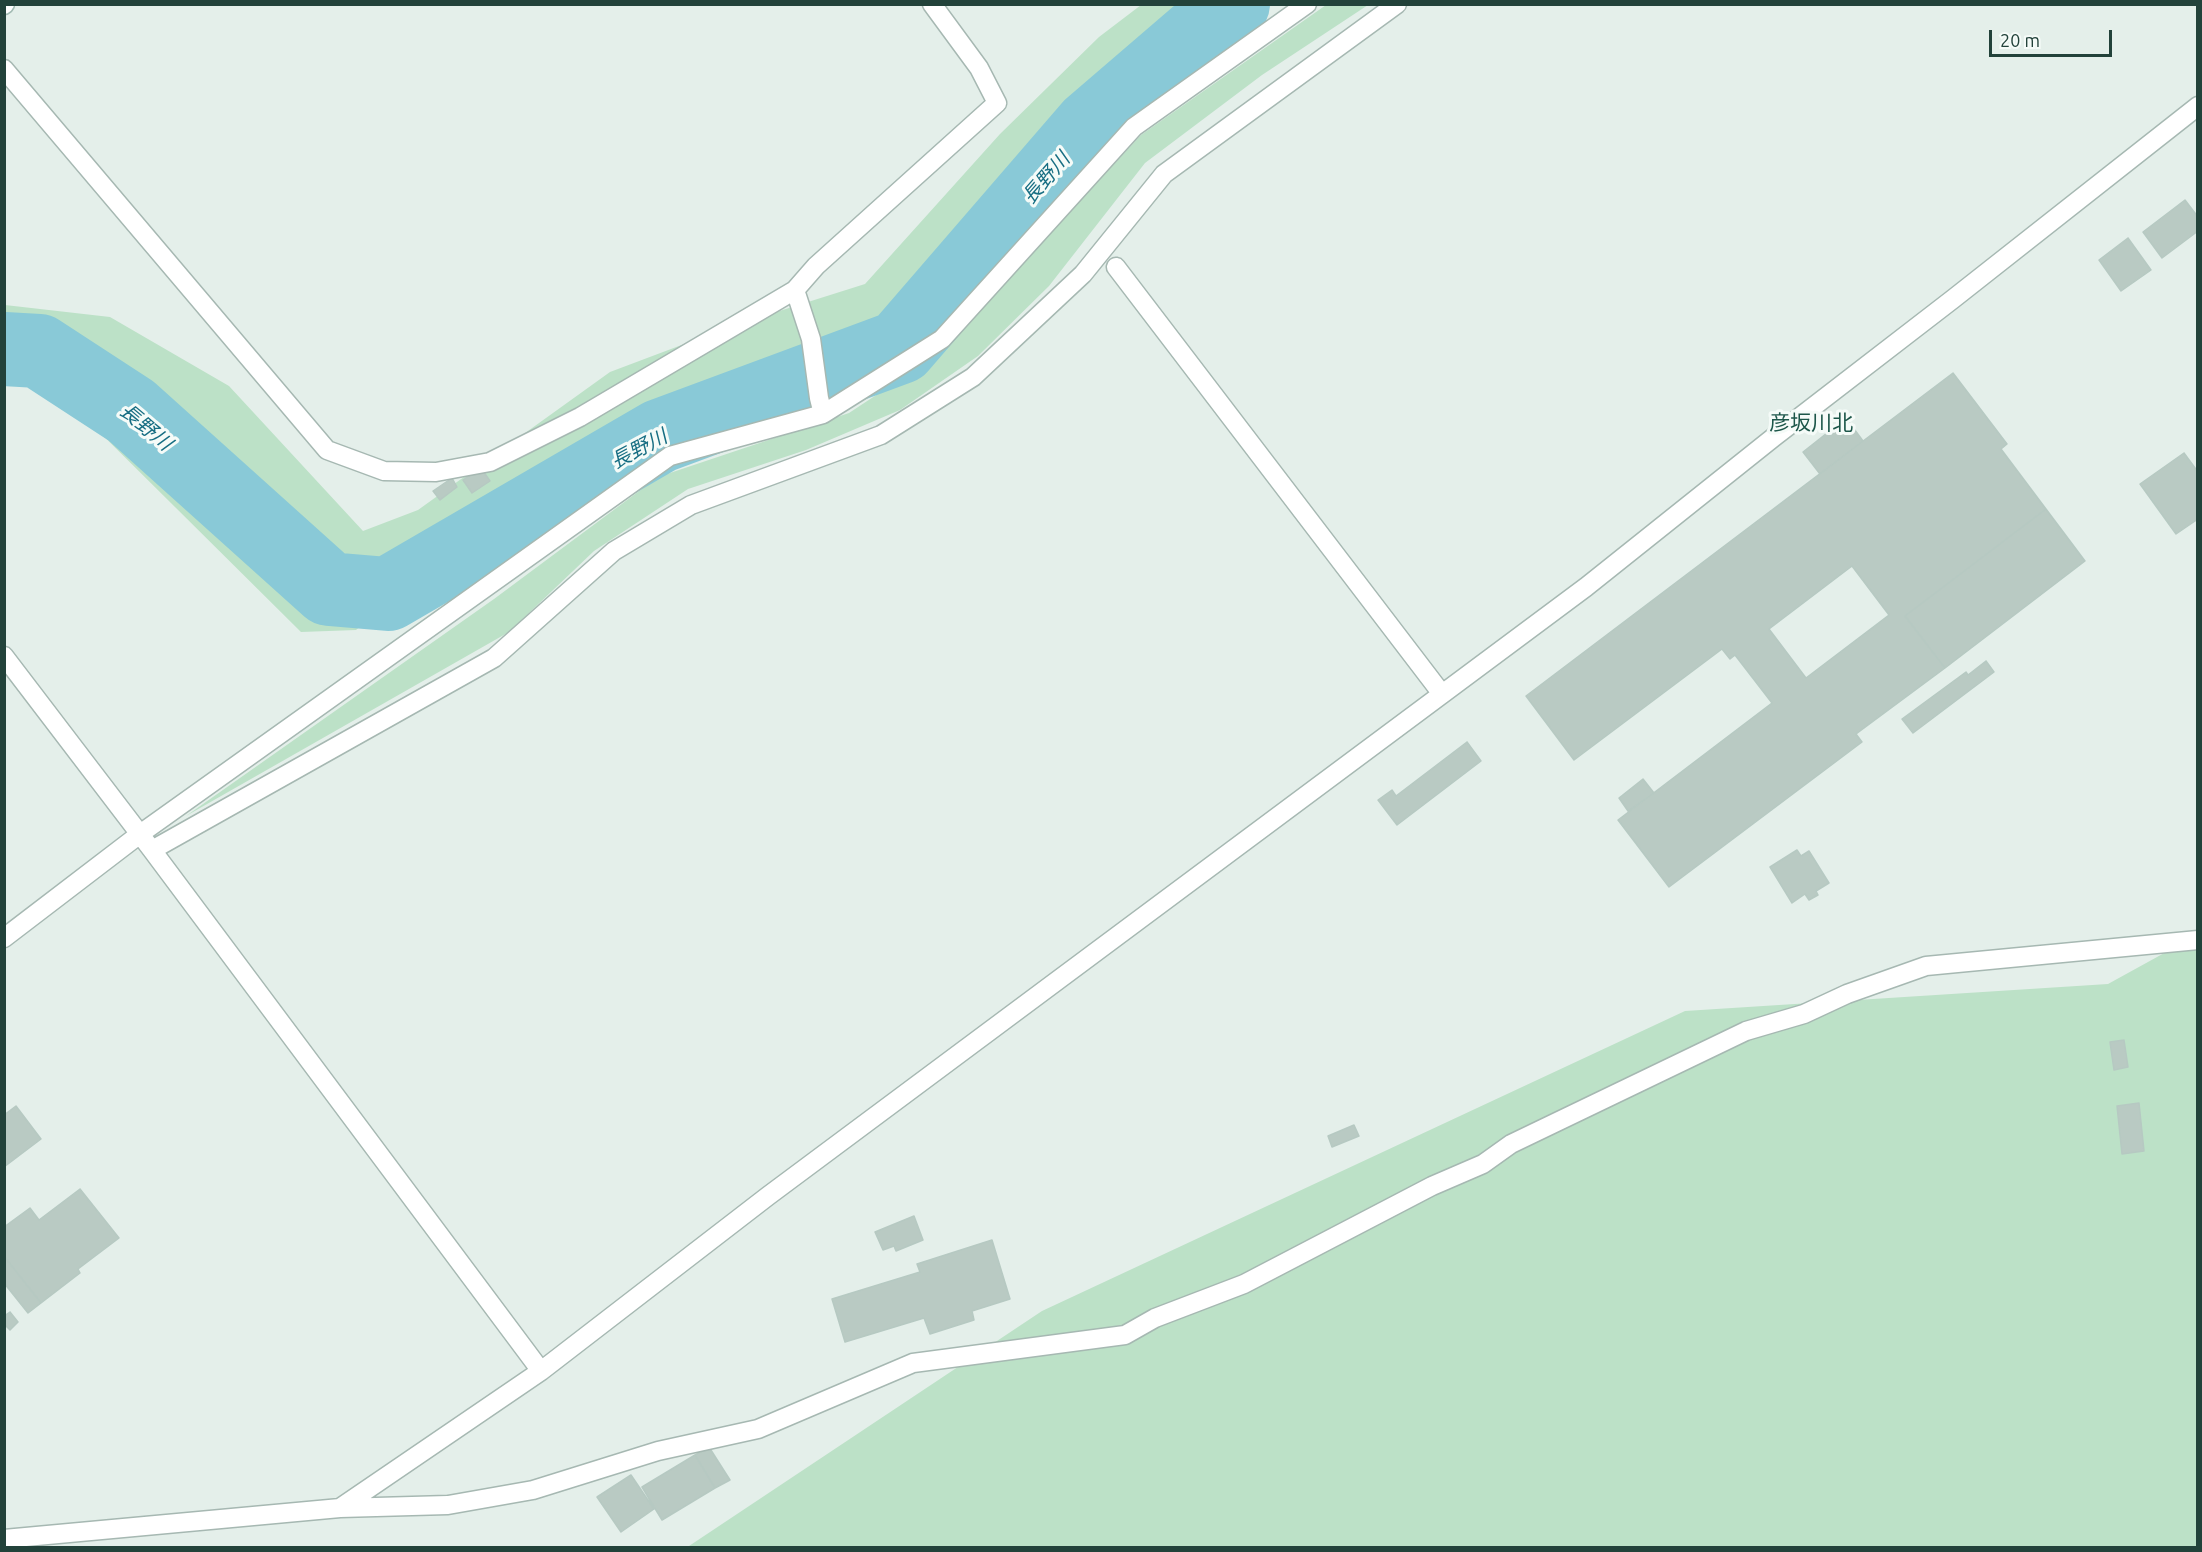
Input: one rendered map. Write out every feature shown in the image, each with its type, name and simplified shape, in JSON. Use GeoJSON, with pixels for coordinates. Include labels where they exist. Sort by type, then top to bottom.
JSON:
{"type":"FeatureCollection","features":[{"type":"Feature","properties":{"kind":"street"},"geometry":{"type":"LineString","coordinates":[[4,69],[327,450],[384,471],[436,471],[490,462],[580,417],[795,290],[816,266],[997,103],[979,68],[932,4]]}},
{"type":"Feature","properties":{"kind":"street"},"geometry":{"type":"LineString","coordinates":[[4,938],[140,834],[670,456],[821,406],[942,339],[1134,127],[1306,4]]}},
{"type":"Feature","properties":{"kind":"street"},"geometry":{"type":"LineString","coordinates":[[152,850],[494,658],[614,551],[691,505],[881,435],[974,377],[1083,274],[1164,174],[1397,4]]}},
{"type":"Feature","properties":{"kind":"street"},"geometry":{"type":"LineString","coordinates":[[340,1508],[541,1371],[787,1182],[1586,587],[2198,106]]}},
{"type":"Feature","properties":{"kind":"street"},"geometry":{"type":"LineString","coordinates":[[1116,267],[1442,694]]}},
{"type":"Feature","properties":{"kind":"street"},"geometry":{"type":"LineString","coordinates":[[795,290],[811,339],[821,406]]}},
{"type":"Feature","properties":{"kind":"street"},"geometry":{"type":"LineString","coordinates":[[4,656],[140,834],[541,1371]]}},
{"type":"Feature","properties":{"kind":"street"},"geometry":{"type":"LineString","coordinates":[[4,1539],[340,1508],[448,1505],[533,1490],[658,1451],[758,1429],[913,1363],[1125,1335],[1155,1318],[1244,1284],[1432,1186],[1483,1164],[1511,1144],[1746,1031],[1804,1014],[1847,994],[1926,966],[2198,940]]}},
{"type":"Feature","properties":{"kind":"green space"},"geometry":{"type":"Polygon","coordinates":[[[1141,5],[1234,5],[1096,109],[987,231],[863,331],[692,410],[513,502],[356,630],[301,632],[49,382],[34,376],[5,379],[5,305],[110,317],[229,386],[363,531],[418,510],[610,372],[732,326],[865,284],[1000,134],[1099,37],[1141,5]]]}},
{"type":"Feature","properties":{"kind":"green space"},"geometry":{"type":"Polygon","coordinates":[[[1326,5],[1368,5],[1262,75],[1145,163],[1049,286],[978,356],[900,410],[806,450],[688,489],[594,551],[509,632],[186,816],[494,599],[658,477],[849,413],[937,355],[1141,135],[1326,5]]]}},
{"type":"Feature","properties":{"kind":"green space"},"geometry":{"type":"Polygon","coordinates":[[[2197,935],[2197,1547],[686,1548],[1042,1311],[1685,1011],[2108,984],[2197,935]]]}},
{"type":"Feature","properties":{"kind":"building"},"geometry":{"type":"Polygon","coordinates":[[[2185,200],[2198,217],[2198,231],[2162,258],[2143,232],[2185,200]]]}},
{"type":"Feature","properties":{"kind":"building"},"geometry":{"type":"Polygon","coordinates":[[[2128,238],[2151,270],[2121,291],[2099,260],[2128,238]]]}},
{"type":"Feature","properties":{"kind":"building"},"geometry":{"type":"Polygon","coordinates":[[[1953,373],[2007,444],[2001,449],[2046,509],[1905,616],[1945,668],[1856,734],[1862,742],[1669,887],[1618,820],[1772,703],[1735,655],[1730,659],[1722,649],[1574,760],[1526,696],[1953,373]],[[1852,566],[1769,629],[1806,678],[1889,615],[1852,566]]]}},
{"type":"Feature","properties":{"kind":"building"},"geometry":{"type":"Polygon","coordinates":[[[1846,418],[1863,441],[1820,474],[1803,452],[1846,418]]]}},
{"type":"Feature","properties":{"kind":"building"},"geometry":{"type":"Polygon","coordinates":[[[2184,453],[2198,472],[2198,519],[2176,534],[2140,484],[2184,453]]]}},
{"type":"Feature","properties":{"kind":"building"},"geometry":{"type":"Polygon","coordinates":[[[481,468],[490,481],[472,493],[463,480],[481,468]]]}},
{"type":"Feature","properties":{"kind":"building"},"geometry":{"type":"Polygon","coordinates":[[[452,478],[457,487],[440,500],[433,491],[452,478]]]}},
{"type":"Feature","properties":{"kind":"building"},"geometry":{"type":"Polygon","coordinates":[[[2046,509],[2085,561],[1945,668],[1905,616],[2046,509]]]}},
{"type":"Feature","properties":{"kind":"building"},"geometry":{"type":"Polygon","coordinates":[[[1986,661],[1994,672],[1913,733],[1902,719],[1966,672],[1968,675],[1986,661]]]}},
{"type":"Feature","properties":{"kind":"building"},"geometry":{"type":"Polygon","coordinates":[[[1467,742],[1481,761],[1397,825],[1378,800],[1392,790],[1396,796],[1467,742]]]}},
{"type":"Feature","properties":{"kind":"building"},"geometry":{"type":"Polygon","coordinates":[[[1643,779],[1654,793],[1628,811],[1619,798],[1643,779]]]}},
{"type":"Feature","properties":{"kind":"building"},"geometry":{"type":"Polygon","coordinates":[[[1797,850],[1801,856],[1809,851],[1829,883],[1816,891],[1818,895],[1809,900],[1805,894],[1792,903],[1770,867],[1797,850]]]}},
{"type":"Feature","properties":{"kind":"building"},"geometry":{"type":"Polygon","coordinates":[[[2124,1040],[2128,1067],[2114,1070],[2110,1042],[2124,1040]]]}},
{"type":"Feature","properties":{"kind":"building"},"geometry":{"type":"Polygon","coordinates":[[[2139,1103],[2144,1151],[2122,1154],[2117,1106],[2139,1103]]]}},
{"type":"Feature","properties":{"kind":"building"},"geometry":{"type":"Polygon","coordinates":[[[16,1106],[41,1139],[4,1167],[4,1115],[16,1106]]]}},
{"type":"Feature","properties":{"kind":"building"},"geometry":{"type":"Polygon","coordinates":[[[1354,1125],[1359,1136],[1332,1147],[1328,1136],[1354,1125]]]}},
{"type":"Feature","properties":{"kind":"building"},"geometry":{"type":"Polygon","coordinates":[[[80,1189],[119,1238],[78,1269],[80,1273],[41,1303],[4,1256],[4,1227],[30,1208],[39,1220],[80,1189]]]}},
{"type":"Feature","properties":{"kind":"building"},"geometry":{"type":"Polygon","coordinates":[[[914,1216],[923,1240],[896,1251],[894,1246],[883,1250],[875,1232],[914,1216]]]}},
{"type":"Feature","properties":{"kind":"building"},"geometry":{"type":"Polygon","coordinates":[[[992,1240],[1010,1299],[972,1311],[974,1320],[930,1334],[924,1318],[845,1342],[832,1299],[920,1272],[917,1264],[992,1240]]]}},
{"type":"Feature","properties":{"kind":"building"},"geometry":{"type":"Polygon","coordinates":[[[4,1256],[41,1303],[28,1313],[4,1283],[4,1256]]]}},
{"type":"Feature","properties":{"kind":"building"},"geometry":{"type":"Polygon","coordinates":[[[10,1312],[18,1322],[10,1330],[4,1324],[4,1316],[10,1312]]]}},
{"type":"Feature","properties":{"kind":"building"},"geometry":{"type":"Polygon","coordinates":[[[709,1447],[730,1480],[715,1488],[695,1455],[709,1447]]]}},
{"type":"Feature","properties":{"kind":"building"},"geometry":{"type":"Polygon","coordinates":[[[695,1455],[715,1488],[662,1520],[642,1487],[695,1455]]]}},
{"type":"Feature","properties":{"kind":"building"},"geometry":{"type":"Polygon","coordinates":[[[631,1475],[654,1509],[621,1532],[597,1497],[631,1475]]]}},
{"type":"Feature","properties":{"kind":"waterway","name":"長野川"},"geometry":{"type":"LineString","coordinates":[[4,349],[39,351],[131,411],[329,589],[388,594],[660,436],[900,347],[1091,126],[1233,4]]}},
{"type":"Feature","properties":{"kind":"district","name":"彦坂川北"},"geometry":{"type":"Point","coordinates":[1811,423]}}]}
